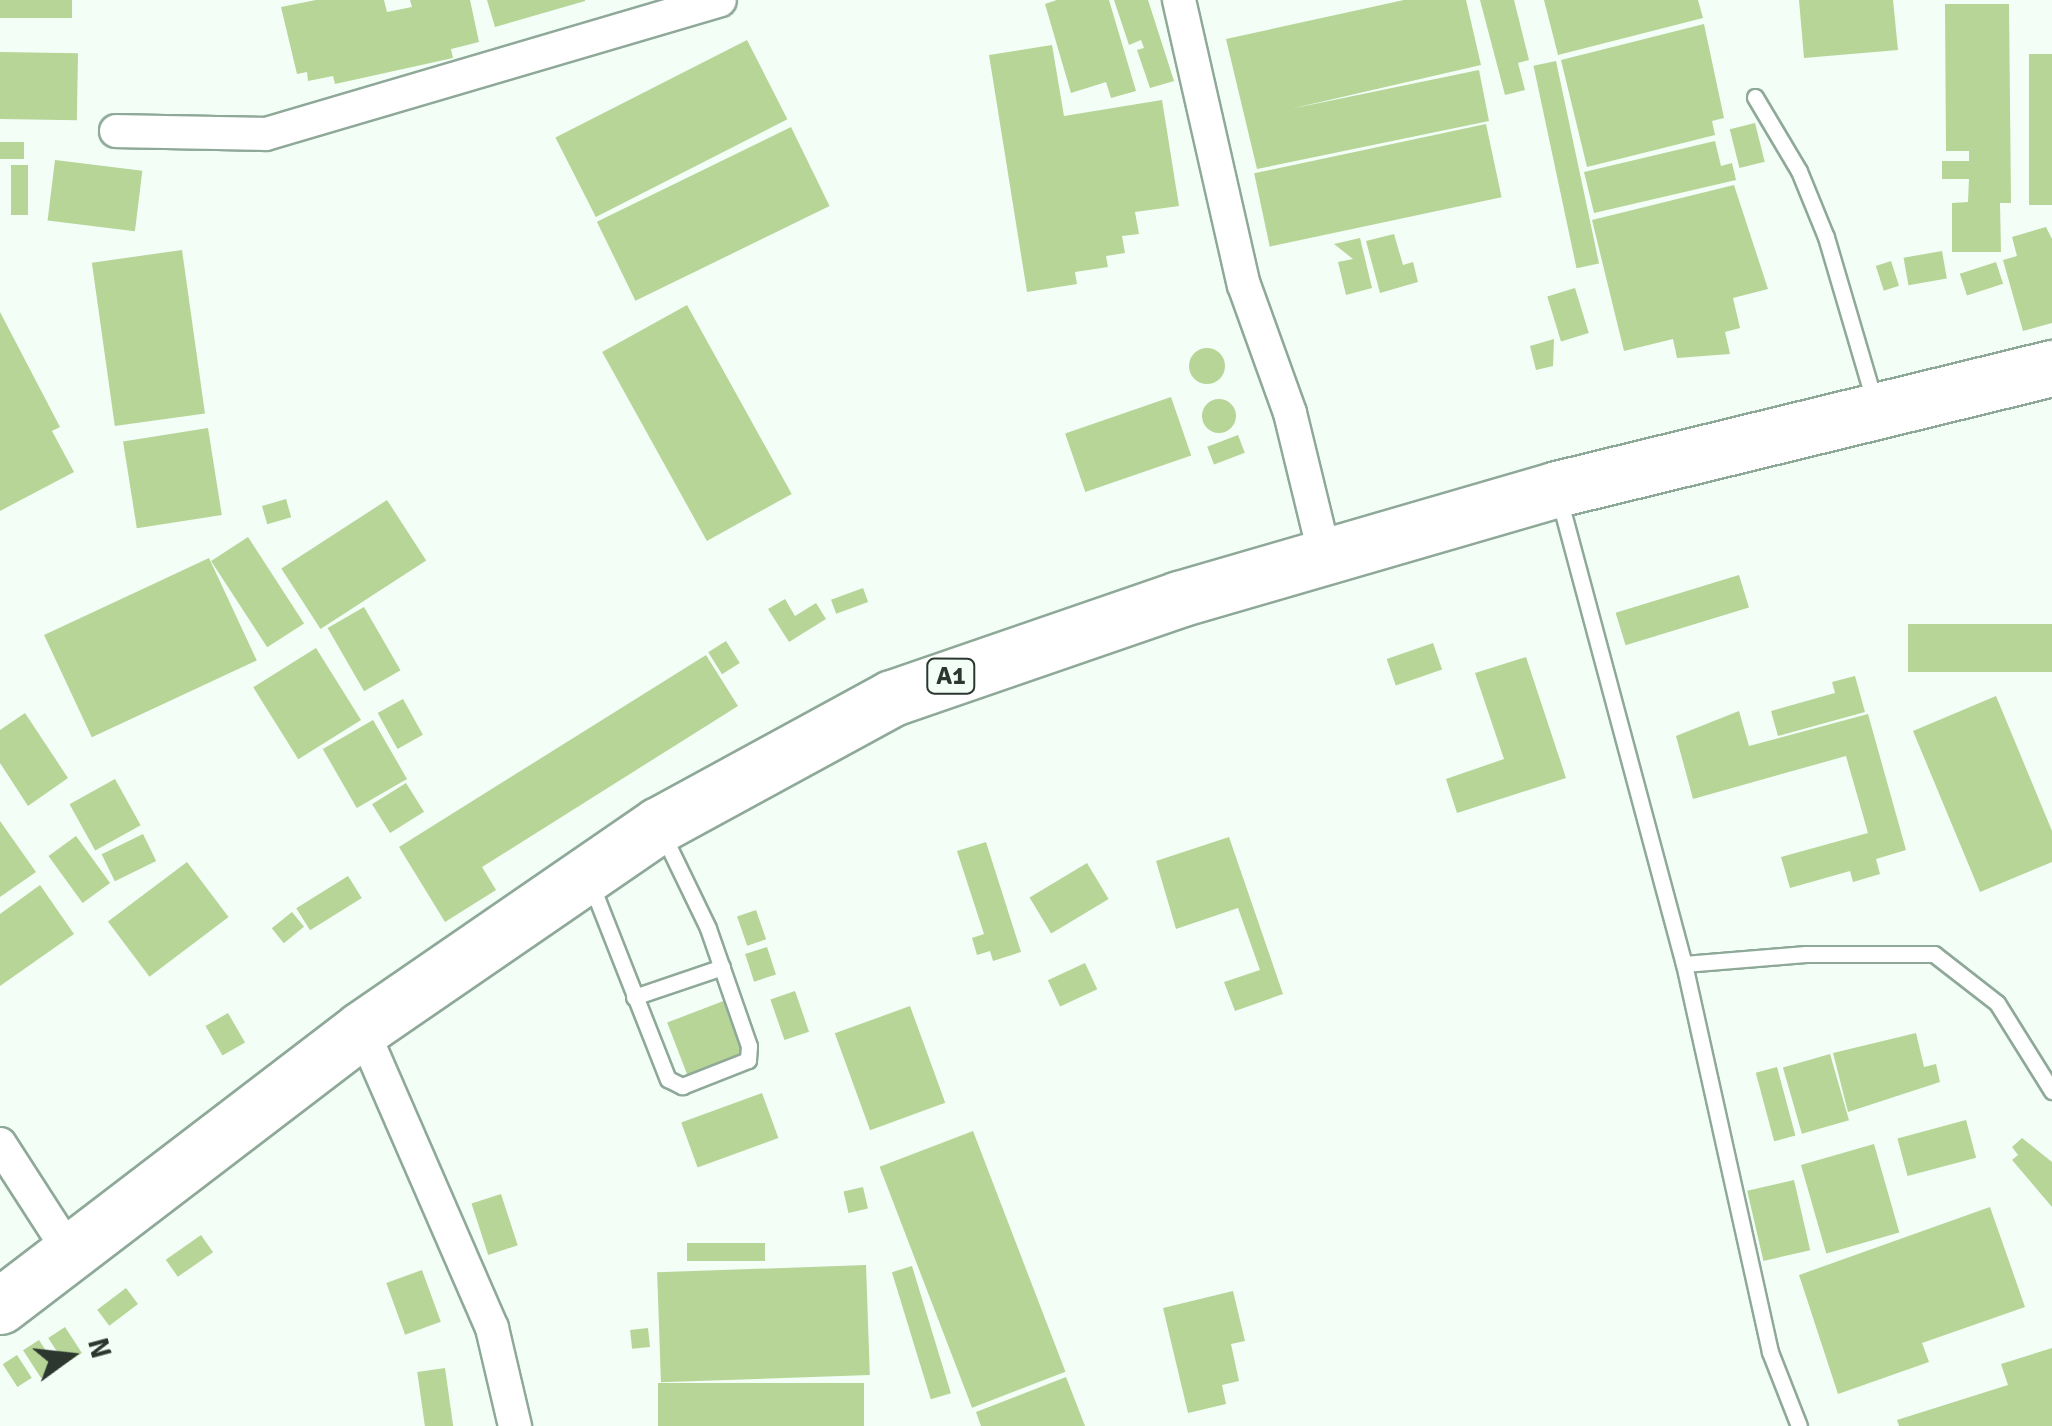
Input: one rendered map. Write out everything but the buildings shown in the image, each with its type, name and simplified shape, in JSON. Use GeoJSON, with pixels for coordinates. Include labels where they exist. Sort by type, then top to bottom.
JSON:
{"type":"FeatureCollection","features":[{"type":"Feature","properties":{"kind":"highway","name":"A1"},"geometry":{"type":"LineString","coordinates":[[0,1306],[362,1029],[658,825],[892,698],[1028,648],[1557,489],[2052,368]]}},
{"type":"Feature","properties":{"kind":"street"},"geometry":{"type":"LineString","coordinates":[[116,131],[266,134],[672,6],[720,0]]}},
{"type":"Feature","properties":{"kind":"street"},"geometry":{"type":"LineString","coordinates":[[1179,0],[1244,286],[1290,413],[1325,557]]}},
{"type":"Feature","properties":{"kind":"street"},"geometry":{"type":"LineString","coordinates":[[362,1029],[492,1328],[515,1426]]}},
{"type":"Feature","properties":{"kind":"street"},"geometry":{"type":"LineString","coordinates":[[0,1144],[71,1254]]}},
{"type":"Feature","properties":{"kind":"lane"},"geometry":{"type":"LineString","coordinates":[[1755,97],[1799,172],[1826,237],[1878,413]]}},
{"type":"Feature","properties":{"kind":"lane"},"geometry":{"type":"LineString","coordinates":[[1557,489],[1684,964],[1770,1352],[1799,1426]]}},
{"type":"Feature","properties":{"kind":"lane"},"geometry":{"type":"LineString","coordinates":[[587,874],[662,1070],[682,1086],[748,1060],[749,1046],[722,967],[658,825]]}},
{"type":"Feature","properties":{"kind":"lane"},"geometry":{"type":"LineString","coordinates":[[1684,964],[1806,954],[1934,954],[1998,1003],[2052,1091]]}},
{"type":"Feature","properties":{"kind":"lane"},"geometry":{"type":"LineString","coordinates":[[634,997],[722,967]]}}]}
